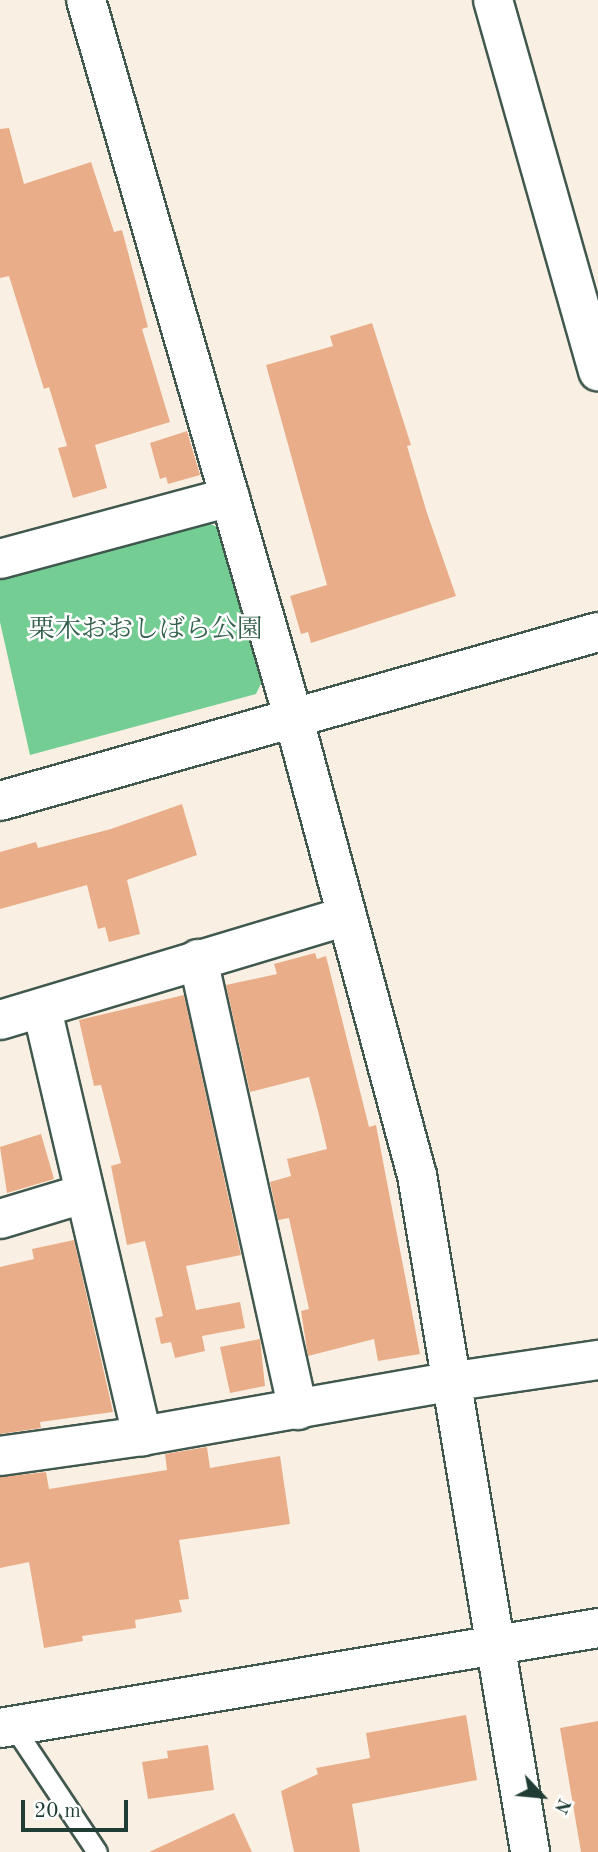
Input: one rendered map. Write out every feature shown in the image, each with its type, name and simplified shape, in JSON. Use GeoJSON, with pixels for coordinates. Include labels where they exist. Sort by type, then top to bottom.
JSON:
{"type":"FeatureCollection","features":[{"type":"Feature","properties":{"kind":"street"},"geometry":{"type":"LineString","coordinates":[[86,0],[293,716],[417,1175],[449,1382],[530,1852]]}},
{"type":"Feature","properties":{"kind":"street"},"geometry":{"type":"LineString","coordinates":[[494,0],[598,371]]}},
{"type":"Feature","properties":{"kind":"street"},"geometry":{"type":"LineString","coordinates":[[0,559],[230,497]]}},
{"type":"Feature","properties":{"kind":"street"},"geometry":{"type":"LineString","coordinates":[[0,801],[293,716],[598,632]]}},
{"type":"Feature","properties":{"kind":"street"},"geometry":{"type":"LineString","coordinates":[[0,1020],[198,958],[347,916]]}},
{"type":"Feature","properties":{"kind":"street"},"geometry":{"type":"LineString","coordinates":[[198,958],[298,1410]]}},
{"type":"Feature","properties":{"kind":"street"},"geometry":{"type":"LineString","coordinates":[[41,1009],[142,1436]]}},
{"type":"Feature","properties":{"kind":"street"},"geometry":{"type":"LineString","coordinates":[[0,1219],[83,1194]]}},
{"type":"Feature","properties":{"kind":"street"},"geometry":{"type":"LineString","coordinates":[[0,1456],[142,1436],[449,1382],[598,1360]]}},
{"type":"Feature","properties":{"kind":"street"},"geometry":{"type":"LineString","coordinates":[[7,1727],[598,1628]]}},
{"type":"Feature","properties":{"kind":"lane"},"geometry":{"type":"LineString","coordinates":[[7,1727],[97,1852]]}},
{"type":"Feature","properties":{"kind":"green space","name":"栗木おおしばら公園"},"geometry":{"type":"Polygon","coordinates":[[[205,522],[223,529],[266,673],[256,694],[30,755],[0,622],[0,579],[205,522]]]}},
{"type":"Feature","properties":{"kind":"building"},"geometry":{"type":"Polygon","coordinates":[[[9,128],[24,184],[91,162],[114,232],[122,230],[148,327],[142,329],[170,422],[95,445],[107,488],[73,498],[58,448],[67,446],[49,387],[44,389],[9,276],[0,278],[0,129],[9,128]]]}},
{"type":"Feature","properties":{"kind":"building"},"geometry":{"type":"Polygon","coordinates":[[[372,323],[411,445],[407,446],[427,513],[456,596],[311,643],[308,632],[301,634],[290,596],[327,585],[266,365],[333,346],[330,336],[372,323]]]}},
{"type":"Feature","properties":{"kind":"building"},"geometry":{"type":"Polygon","coordinates":[[[187,431],[200,475],[168,484],[166,477],[160,479],[150,443],[187,431]]]}},
{"type":"Feature","properties":{"kind":"building"},"geometry":{"type":"Polygon","coordinates":[[[182,804],[197,855],[127,880],[140,934],[109,942],[105,927],[98,929],[87,885],[0,909],[0,852],[36,842],[38,848],[111,829],[182,804]]]}},
{"type":"Feature","properties":{"kind":"building"},"geometry":{"type":"Polygon","coordinates":[[[315,953],[317,959],[326,956],[369,1127],[376,1125],[420,1354],[378,1361],[374,1339],[308,1356],[301,1311],[309,1309],[289,1218],[278,1220],[270,1182],[291,1176],[287,1159],[327,1149],[309,1077],[250,1092],[226,985],[277,974],[274,964],[315,953]]]}},
{"type":"Feature","properties":{"kind":"building"},"geometry":{"type":"Polygon","coordinates":[[[184,995],[241,1255],[186,1266],[196,1310],[240,1302],[245,1328],[202,1336],[205,1351],[175,1358],[171,1342],[161,1344],[155,1318],[163,1316],[145,1241],[127,1245],[111,1166],[121,1163],[101,1085],[94,1086],[79,1020],[184,995]]]}},
{"type":"Feature","properties":{"kind":"building"},"geometry":{"type":"Polygon","coordinates":[[[41,1134],[54,1179],[7,1193],[0,1147],[41,1134]]]}},
{"type":"Feature","properties":{"kind":"building"},"geometry":{"type":"Polygon","coordinates":[[[74,1240],[113,1412],[40,1422],[41,1428],[0,1434],[0,1267],[34,1259],[32,1249],[74,1240]]]}},
{"type":"Feature","properties":{"kind":"building"},"geometry":{"type":"Polygon","coordinates":[[[260,1339],[265,1386],[230,1393],[220,1347],[260,1339]]]}},
{"type":"Feature","properties":{"kind":"building"},"geometry":{"type":"Polygon","coordinates":[[[207,1447],[210,1468],[280,1456],[290,1524],[179,1540],[189,1599],[179,1600],[182,1612],[135,1620],[136,1628],[82,1636],[83,1641],[44,1648],[29,1562],[0,1568],[0,1477],[46,1472],[49,1489],[167,1470],[165,1454],[207,1447]]]}},
{"type":"Feature","properties":{"kind":"building"},"geometry":{"type":"Polygon","coordinates":[[[466,1715],[477,1780],[352,1804],[360,1852],[294,1852],[281,1791],[318,1774],[316,1768],[370,1758],[366,1733],[466,1715]]]}},
{"type":"Feature","properties":{"kind":"building"},"geometry":{"type":"Polygon","coordinates":[[[598,1721],[598,1852],[581,1852],[560,1728],[598,1721]]]}},
{"type":"Feature","properties":{"kind":"building"},"geometry":{"type":"Polygon","coordinates":[[[208,1745],[214,1790],[148,1799],[142,1762],[168,1758],[167,1751],[208,1745]]]}},
{"type":"Feature","properties":{"kind":"building"},"geometry":{"type":"Polygon","coordinates":[[[234,1813],[252,1852],[149,1852],[234,1813]]]}}]}
